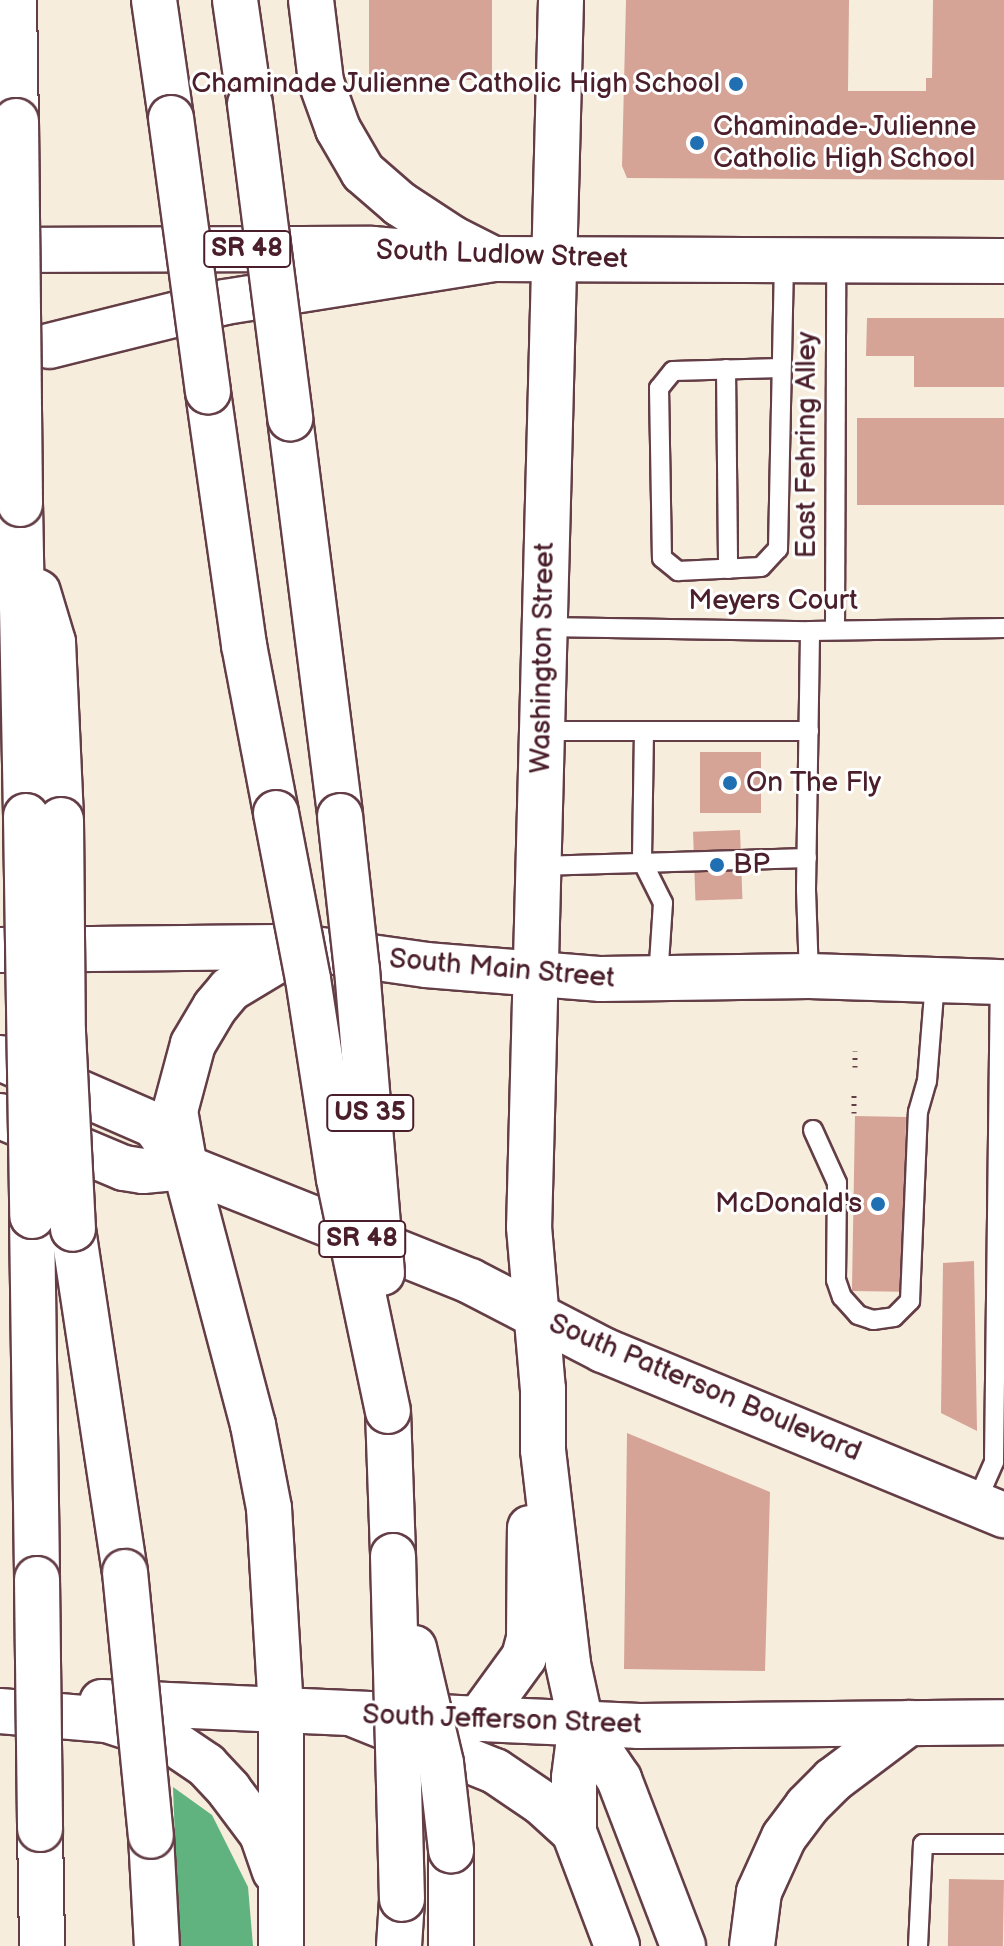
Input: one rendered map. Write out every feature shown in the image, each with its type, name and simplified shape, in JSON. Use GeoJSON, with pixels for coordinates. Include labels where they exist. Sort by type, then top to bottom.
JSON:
{"type":"FeatureCollection","features":[{"type":"Feature","properties":{"kind":"main road"},"geometry":{"type":"LineString","coordinates":[[14,0],[20,516],[63,1032],[73,1229],[81,1299],[125,1572],[151,1836],[157,1946]]}},
{"type":"Feature","properties":{"kind":"main road"},"geometry":{"type":"LineString","coordinates":[[154,0],[240,616],[318,1035],[339,1179],[388,1411]]}},
{"type":"Feature","properties":{"kind":"main road","name":"US 35"},"geometry":{"type":"LineString","coordinates":[[235,0],[340,816],[371,1119],[393,1556],[402,1899],[399,1946]]}},
{"type":"Feature","properties":{"kind":"main road"},"geometry":{"type":"LineString","coordinates":[[311,0],[321,82],[338,129],[363,172],[400,204],[452,238],[493,259]]}},
{"type":"Feature","properties":{"kind":"main road","name":"Washington Street"},"geometry":{"type":"LineString","coordinates":[[543,1450],[543,1389],[529,1227],[542,627],[561,0]]}},
{"type":"Feature","properties":{"kind":"main road","name":"South Ludlow Street"},"geometry":{"type":"LineString","coordinates":[[0,250],[372,249],[493,259],[1004,261]]}},
{"type":"Feature","properties":{"kind":"main road"},"geometry":{"type":"LineString","coordinates":[[49,346],[225,302],[493,259]]}},
{"type":"Feature","properties":{"kind":"main road"},"geometry":{"type":"LineString","coordinates":[[42,1946],[32,1216],[43,818]]}},
{"type":"Feature","properties":{"kind":"main road"},"geometry":{"type":"LineString","coordinates":[[281,1946],[281,1710],[274,1548],[262,1468],[185,1167],[175,1111],[193,1044],[230,989],[300,947]]}},
{"type":"Feature","properties":{"kind":"main road","name":"South Main Street"},"geometry":{"type":"LineString","coordinates":[[0,950],[300,947],[426,965],[658,981],[809,976],[1002,982]]}},
{"type":"Feature","properties":{"kind":"main road"},"geometry":{"type":"LineString","coordinates":[[0,1058],[154,1125],[185,1167]]}},
{"type":"Feature","properties":{"kind":"main road","name":"South Patterson Boulevard"},"geometry":{"type":"LineString","coordinates":[[0,1116],[124,1168],[143,1171],[185,1167],[470,1281],[603,1350],[990,1510]]}},
{"type":"Feature","properties":{"kind":"main road"},"geometry":{"type":"LineString","coordinates":[[479,1719],[524,1657],[529,1638],[529,1532],[543,1450]]}},
{"type":"Feature","properties":{"kind":"main road"},"geometry":{"type":"LineString","coordinates":[[543,1450],[568,1664],[581,1723],[574,1778],[574,1832],[617,1946]]}},
{"type":"Feature","properties":{"kind":"main road"},"geometry":{"type":"LineString","coordinates":[[393,1556],[441,1763],[451,1850],[451,1946]]}},
{"type":"Feature","properties":{"kind":"main road","name":"South Jefferson Street"},"geometry":{"type":"LineString","coordinates":[[0,1697],[639,1726],[1004,1722]]}},
{"type":"Feature","properties":{"kind":"main road"},"geometry":{"type":"LineString","coordinates":[[0,1711],[107,1720],[154,1734],[183,1749],[215,1774],[255,1824],[271,1853],[281,1894]]}},
{"type":"Feature","properties":{"kind":"main road"},"geometry":{"type":"LineString","coordinates":[[353,1714],[495,1771],[542,1803],[574,1832]]}},
{"type":"Feature","properties":{"kind":"main road"},"geometry":{"type":"LineString","coordinates":[[581,1723],[619,1779],[683,1946]]}},
{"type":"Feature","properties":{"kind":"main road"},"geometry":{"type":"LineString","coordinates":[[752,1946],[759,1892],[784,1837],[807,1806],[833,1780],[909,1723]]}},
{"type":"Feature","properties":{"kind":"lane"},"geometry":{"type":"LineString","coordinates":[[781,368],[673,371],[659,388],[662,558],[678,571],[761,567],[778,549],[784,260]]}},
{"type":"Feature","properties":{"kind":"lane","name":"East Fehring Alley"},"geometry":{"type":"LineString","coordinates":[[835,630],[836,261]]}},
{"type":"Feature","properties":{"kind":"lane"},"geometry":{"type":"LineString","coordinates":[[726,369],[728,569]]}},
{"type":"Feature","properties":{"kind":"lane","name":"Meyers Court"},"geometry":{"type":"LineString","coordinates":[[542,627],[810,631],[1004,628]]}},
{"type":"Feature","properties":{"kind":"lane"},"geometry":{"type":"LineString","coordinates":[[809,976],[810,631]]}},
{"type":"Feature","properties":{"kind":"lane"},"geometry":{"type":"LineString","coordinates":[[542,731],[809,731]]}},
{"type":"Feature","properties":{"kind":"lane"},"geometry":{"type":"LineString","coordinates":[[644,731],[642,861],[663,903],[658,981]]}},
{"type":"Feature","properties":{"kind":"lane"},"geometry":{"type":"LineString","coordinates":[[539,866],[807,858]]}},
{"type":"Feature","properties":{"kind":"lane"},"geometry":{"type":"LineString","coordinates":[[813,1130],[837,1183],[836,1280],[842,1297],[858,1315],[873,1320],[894,1317],[910,1301],[918,1112],[927,1081],[935,980]]}},
{"type":"Feature","properties":{"kind":"lane"},"geometry":{"type":"LineString","coordinates":[[990,1510],[994,1462],[1002,982]]}},
{"type":"Feature","properties":{"kind":"lane"},"geometry":{"type":"LineString","coordinates":[[918,1946],[923,1844],[1004,1844]]}},
{"type":"Feature","properties":{"kind":"path"},"geometry":{"type":"LineString","coordinates":[[855,1051],[855,1067]]}},
{"type":"Feature","properties":{"kind":"path"},"geometry":{"type":"LineString","coordinates":[[854,1093],[854,1113]]}},
{"type":"Feature","properties":{"kind":"green space"},"geometry":{"type":"Polygon","coordinates":[[[173,1787],[212,1815],[248,1887],[253,1946],[179,1946],[173,1787]]]}},
{"type":"Feature","properties":{"kind":"building"},"geometry":{"type":"Polygon","coordinates":[[[369,0],[492,0],[492,80],[369,80],[369,0]]]}},
{"type":"Feature","properties":{"kind":"building","name":"Chaminade Julienne Catholic High School"},"geometry":{"type":"Polygon","coordinates":[[[626,0],[849,0],[848,91],[926,91],[926,78],[932,78],[933,0],[1004,0],[1004,180],[627,178],[622,166],[626,0]]]}},
{"type":"Feature","properties":{"kind":"building"},"geometry":{"type":"Polygon","coordinates":[[[867,318],[1004,318],[1004,387],[914,387],[914,356],[866,356],[867,318]]]}},
{"type":"Feature","properties":{"kind":"building"},"geometry":{"type":"Polygon","coordinates":[[[857,418],[1004,418],[1004,505],[857,505],[857,418]]]}},
{"type":"Feature","properties":{"kind":"building","name":"On The Fly"},"geometry":{"type":"Polygon","coordinates":[[[700,752],[761,752],[761,813],[700,813],[700,752]]]}},
{"type":"Feature","properties":{"kind":"building","name":"BP"},"geometry":{"type":"Polygon","coordinates":[[[740,830],[742,899],[695,901],[693,832],[740,830]]]}},
{"type":"Feature","properties":{"kind":"building","name":"McDonald's"},"geometry":{"type":"Polygon","coordinates":[[[855,1116],[906,1117],[903,1292],[852,1291],[855,1116]]]}},
{"type":"Feature","properties":{"kind":"building"},"geometry":{"type":"Polygon","coordinates":[[[974,1261],[977,1431],[941,1413],[943,1263],[974,1261]]]}},
{"type":"Feature","properties":{"kind":"building"},"geometry":{"type":"Polygon","coordinates":[[[627,1433],[770,1492],[765,1671],[624,1669],[627,1433]]]}},
{"type":"Feature","properties":{"kind":"building"},"geometry":{"type":"Polygon","coordinates":[[[949,1879],[1004,1880],[1003,1946],[948,1946],[949,1879]]]}},
{"type":"Feature","properties":{"kind":"place","name":"Chaminade Julienne Catholic High School"},"geometry":{"type":"Point","coordinates":[736,84]}},
{"type":"Feature","properties":{"kind":"place","name":"Chaminade-Julienne Catholic High School"},"geometry":{"type":"Point","coordinates":[697,143]}},
{"type":"Feature","properties":{"kind":"place","name":"On The Fly"},"geometry":{"type":"Point","coordinates":[730,783]}},
{"type":"Feature","properties":{"kind":"place","name":"BP"},"geometry":{"type":"Point","coordinates":[717,865]}},
{"type":"Feature","properties":{"kind":"place","name":"McDonald's"},"geometry":{"type":"Point","coordinates":[878,1204]}}]}
